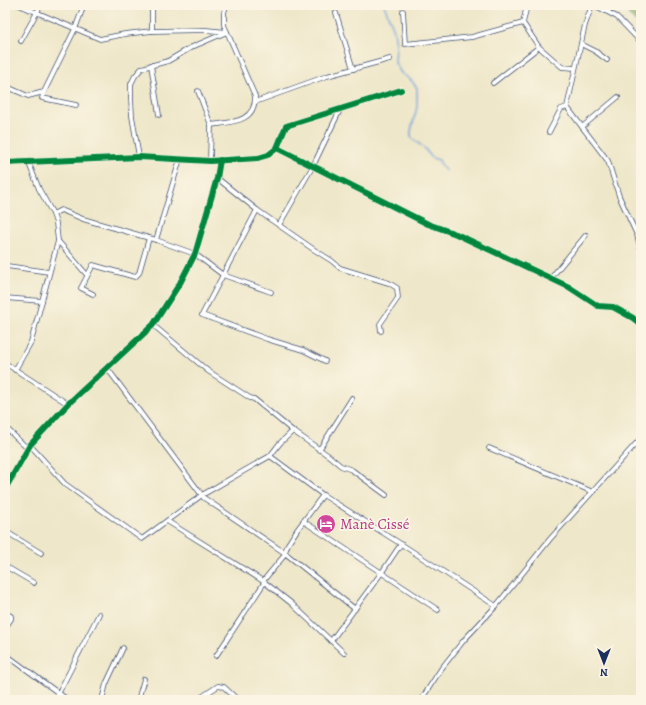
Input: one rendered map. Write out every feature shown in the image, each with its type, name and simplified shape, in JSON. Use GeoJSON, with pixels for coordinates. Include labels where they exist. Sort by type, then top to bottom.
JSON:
{"type":"FeatureCollection","features":[{"type":"Feature","properties":{"kind":"street"},"geometry":{"type":"LineString","coordinates":[[19,5],[100,39],[152,31],[206,30],[227,32]]}},
{"type":"Feature","properties":{"kind":"street"},"geometry":{"type":"LineString","coordinates":[[21,41],[41,5]]}},
{"type":"Feature","properties":{"kind":"street"},"geometry":{"type":"LineString","coordinates":[[76,105],[42,98],[75,29],[84,5]]}},
{"type":"Feature","properties":{"kind":"street"},"geometry":{"type":"LineString","coordinates":[[152,5],[152,31]]}},
{"type":"Feature","properties":{"kind":"street"},"geometry":{"type":"LineString","coordinates":[[211,125],[244,119],[251,113],[255,102],[255,96],[224,25],[226,5]]}},
{"type":"Feature","properties":{"kind":"street"},"geometry":{"type":"LineString","coordinates":[[527,5],[523,23],[539,47],[562,67],[575,68]]}},
{"type":"Feature","properties":{"kind":"street"},"geometry":{"type":"LineString","coordinates":[[641,42],[617,17],[593,5],[581,44],[567,107],[608,162],[619,196],[637,235],[641,250]]}},
{"type":"Feature","properties":{"kind":"street"},"geometry":{"type":"LineString","coordinates":[[606,11],[617,5]]}},
{"type":"Feature","properties":{"kind":"street"},"geometry":{"type":"LineString","coordinates":[[403,12],[405,44],[472,37],[523,23]]}},
{"type":"Feature","properties":{"kind":"street"},"geometry":{"type":"LineString","coordinates":[[336,13],[353,69]]}},
{"type":"Feature","properties":{"kind":"street"},"geometry":{"type":"LineString","coordinates":[[139,158],[132,116],[131,84],[135,76],[142,68],[168,61],[192,47],[227,32]]}},
{"type":"Feature","properties":{"kind":"street"},"geometry":{"type":"LineString","coordinates":[[581,44],[595,50],[607,60]]}},
{"type":"Feature","properties":{"kind":"street"},"geometry":{"type":"LineString","coordinates":[[493,83],[539,47]]}},
{"type":"Feature","properties":{"kind":"street"},"geometry":{"type":"LineString","coordinates":[[255,102],[327,76],[390,59]]}},
{"type":"Feature","properties":{"kind":"street"},"geometry":{"type":"LineString","coordinates":[[151,66],[159,115]]}},
{"type":"Feature","properties":{"kind":"street"},"geometry":{"type":"LineString","coordinates":[[5,86],[28,96],[44,92]]}},
{"type":"Feature","properties":{"kind":"street"},"geometry":{"type":"LineString","coordinates":[[5,163],[139,158],[210,161],[258,158],[268,155],[277,148],[286,126],[400,90]]}},
{"type":"Feature","properties":{"kind":"street"},"geometry":{"type":"LineString","coordinates":[[198,92],[211,125],[210,161]]}},
{"type":"Feature","properties":{"kind":"street"},"geometry":{"type":"LineString","coordinates":[[582,127],[618,97]]}},
{"type":"Feature","properties":{"kind":"street"},"geometry":{"type":"LineString","coordinates":[[549,132],[561,109],[567,107]]}},
{"type":"Feature","properties":{"kind":"street"},"geometry":{"type":"LineString","coordinates":[[279,225],[313,166],[341,108]]}},
{"type":"Feature","properties":{"kind":"street"},"geometry":{"type":"LineString","coordinates":[[277,148],[428,224],[456,234],[569,287],[598,306],[613,307],[641,324]]}},
{"type":"Feature","properties":{"kind":"street"},"geometry":{"type":"LineString","coordinates":[[156,240],[180,159]]}},
{"type":"Feature","properties":{"kind":"street"},"geometry":{"type":"LineString","coordinates":[[5,489],[13,478],[29,447],[68,404],[153,325],[180,283],[195,254],[220,160]]}},
{"type":"Feature","properties":{"kind":"street"},"geometry":{"type":"LineString","coordinates":[[16,370],[31,342],[58,241],[56,223],[53,214],[39,189],[28,161]]}},
{"type":"Feature","properties":{"kind":"street"},"geometry":{"type":"LineString","coordinates":[[216,178],[257,210],[340,268],[389,283],[397,288],[398,298],[380,324],[381,331]]}},
{"type":"Feature","properties":{"kind":"street"},"geometry":{"type":"LineString","coordinates":[[53,214],[61,210],[83,219],[156,240],[195,254],[223,275],[271,292]]}},
{"type":"Feature","properties":{"kind":"street"},"geometry":{"type":"LineString","coordinates":[[257,210],[202,315],[267,339],[303,350],[325,360]]}},
{"type":"Feature","properties":{"kind":"street"},"geometry":{"type":"LineString","coordinates":[[550,279],[586,235]]}},
{"type":"Feature","properties":{"kind":"street"},"geometry":{"type":"LineString","coordinates":[[93,294],[81,288],[93,265],[135,276],[139,273],[149,238]]}},
{"type":"Feature","properties":{"kind":"street"},"geometry":{"type":"LineString","coordinates":[[58,241],[87,275]]}},
{"type":"Feature","properties":{"kind":"street"},"geometry":{"type":"LineString","coordinates":[[7,266],[50,272]]}},
{"type":"Feature","properties":{"kind":"street"},"geometry":{"type":"LineString","coordinates":[[5,298],[42,301]]}},
{"type":"Feature","properties":{"kind":"street"},"geometry":{"type":"LineString","coordinates":[[153,325],[208,371],[250,398],[254,399],[293,431],[341,466],[352,470],[386,496]]}},
{"type":"Feature","properties":{"kind":"street"},"geometry":{"type":"LineString","coordinates":[[5,363],[68,404]]}},
{"type":"Feature","properties":{"kind":"street"},"geometry":{"type":"LineString","coordinates":[[107,368],[204,498],[285,553],[355,609]]}},
{"type":"Feature","properties":{"kind":"street"},"geometry":{"type":"LineString","coordinates":[[319,450],[352,398]]}},
{"type":"Feature","properties":{"kind":"street"},"geometry":{"type":"LineString","coordinates":[[5,427],[29,447],[65,484],[142,539],[202,495],[270,456],[280,443],[293,431]]}},
{"type":"Feature","properties":{"kind":"street"},"geometry":{"type":"LineString","coordinates":[[421,700],[452,653],[496,606],[527,566],[641,438]]}},
{"type":"Feature","properties":{"kind":"street"},"geometry":{"type":"LineString","coordinates":[[489,448],[593,492]]}},
{"type":"Feature","properties":{"kind":"street"},"geometry":{"type":"LineString","coordinates":[[270,456],[323,495],[496,606]]}},
{"type":"Feature","properties":{"kind":"street"},"geometry":{"type":"LineString","coordinates":[[5,475],[13,478]]}},
{"type":"Feature","properties":{"kind":"street"},"geometry":{"type":"LineString","coordinates":[[216,656],[264,582],[283,557],[288,544],[303,521],[323,495]]}},
{"type":"Feature","properties":{"kind":"street"},"geometry":{"type":"LineString","coordinates":[[168,521],[264,582],[291,603],[344,653]]}},
{"type":"Feature","properties":{"kind":"street"},"geometry":{"type":"LineString","coordinates":[[303,521],[438,610]]}},
{"type":"Feature","properties":{"kind":"street"},"geometry":{"type":"LineString","coordinates":[[5,530],[41,553]]}},
{"type":"Feature","properties":{"kind":"street"},"geometry":{"type":"LineString","coordinates":[[331,641],[401,544]]}},
{"type":"Feature","properties":{"kind":"street"},"geometry":{"type":"LineString","coordinates":[[5,566],[34,583]]}},
{"type":"Feature","properties":{"kind":"street"},"geometry":{"type":"LineString","coordinates":[[5,613],[11,616],[11,619],[5,628]]}},
{"type":"Feature","properties":{"kind":"street"},"geometry":{"type":"LineString","coordinates":[[55,700],[99,614]]}},
{"type":"Feature","properties":{"kind":"street"},"geometry":{"type":"LineString","coordinates":[[102,700],[106,684],[123,648]]}},
{"type":"Feature","properties":{"kind":"street"},"geometry":{"type":"LineString","coordinates":[[5,654],[68,700]]}},
{"type":"Feature","properties":{"kind":"street"},"geometry":{"type":"LineString","coordinates":[[138,700],[144,679]]}},
{"type":"Feature","properties":{"kind":"street"},"geometry":{"type":"LineString","coordinates":[[197,700],[218,686],[224,687],[238,700]]}},
{"type":"Feature","properties":{"kind":"green space"},"geometry":{"type":"Polygon","coordinates":[[[628,5],[641,5],[641,28],[629,15],[627,9],[628,5]]]}},
{"type":"Feature","properties":{"kind":"waterway"},"geometry":{"type":"LineString","coordinates":[[384,5],[394,30],[396,45],[395,63],[401,73],[411,80],[417,88],[417,107],[411,137],[425,149],[432,158],[439,160],[442,167],[446,171]]}},
{"type":"Feature","properties":{"kind":"cycle path"},"geometry":{"type":"LineString","coordinates":[[5,163],[139,157],[210,161],[258,158],[268,155],[277,148],[286,126],[401,90]]}},
{"type":"Feature","properties":{"kind":"cycle path"},"geometry":{"type":"LineString","coordinates":[[277,148],[428,224],[456,234],[569,287],[598,306],[613,307],[633,318],[641,325]]}},
{"type":"Feature","properties":{"kind":"cycle path"},"geometry":{"type":"LineString","coordinates":[[5,489],[30,445],[68,404],[153,325],[180,283],[195,254],[217,178],[220,160]]}},
{"type":"Feature","properties":{"kind":"place","name":"Manè Cissé"},"geometry":{"type":"Point","coordinates":[326,524]}}]}
